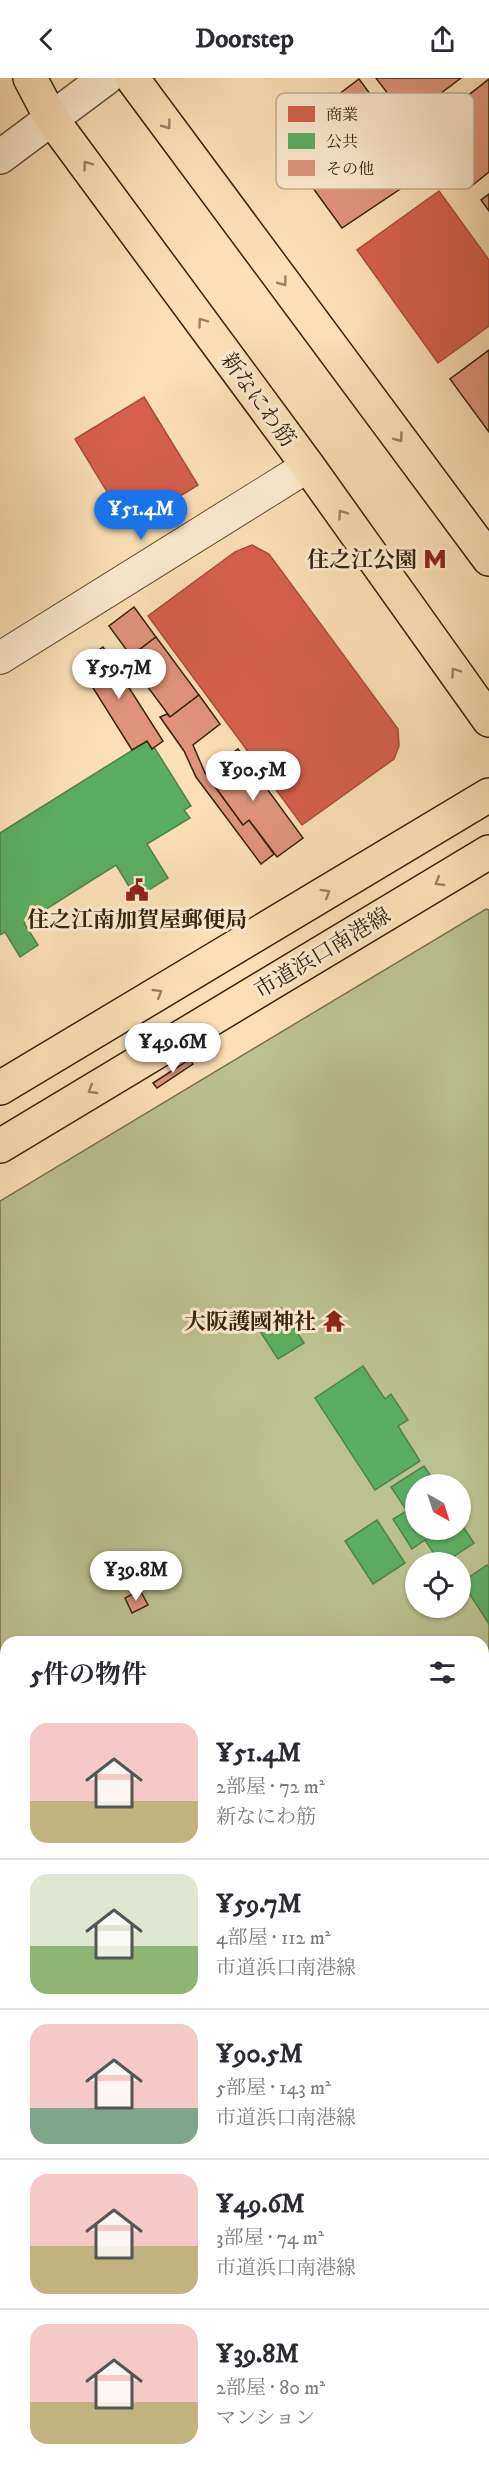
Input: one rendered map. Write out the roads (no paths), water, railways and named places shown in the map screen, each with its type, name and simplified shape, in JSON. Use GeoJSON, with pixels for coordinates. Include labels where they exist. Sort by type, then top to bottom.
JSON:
{"type":"FeatureCollection","features":[{"type":"Feature","properties":{"kind":"main road","name":"新なにわ筋"},"geometry":{"type":"LineString","coordinates":[[30,78],[51,118],[308,466],[489,720]]}},
{"type":"Feature","properties":{"kind":"main road"},"geometry":{"type":"LineString","coordinates":[[132,78],[489,559]]}},
{"type":"Feature","properties":{"kind":"main road"},"geometry":{"type":"LineString","coordinates":[[0,1088],[489,795]]}},
{"type":"Feature","properties":{"kind":"main road","name":"市道浜口南港線"},"geometry":{"type":"LineString","coordinates":[[0,1146],[489,852]]}},
{"type":"Feature","properties":{"kind":"street"},"geometry":{"type":"LineString","coordinates":[[0,157],[106,78]]}},
{"type":"Feature","properties":{"kind":"street"},"geometry":{"type":"LineString","coordinates":[[0,658],[308,466]]}},
{"type":"Feature","properties":{"kind":"place","name":"住之江公園"},"geometry":{"type":"Point","coordinates":[435,559]}},
{"type":"Feature","properties":{"kind":"place","name":"住之江南加賀屋郵便局"},"geometry":{"type":"Point","coordinates":[137,890]}},
{"type":"Feature","properties":{"kind":"place","name":"大阪護國神社"},"geometry":{"type":"Point","coordinates":[334,1321]}}]}
